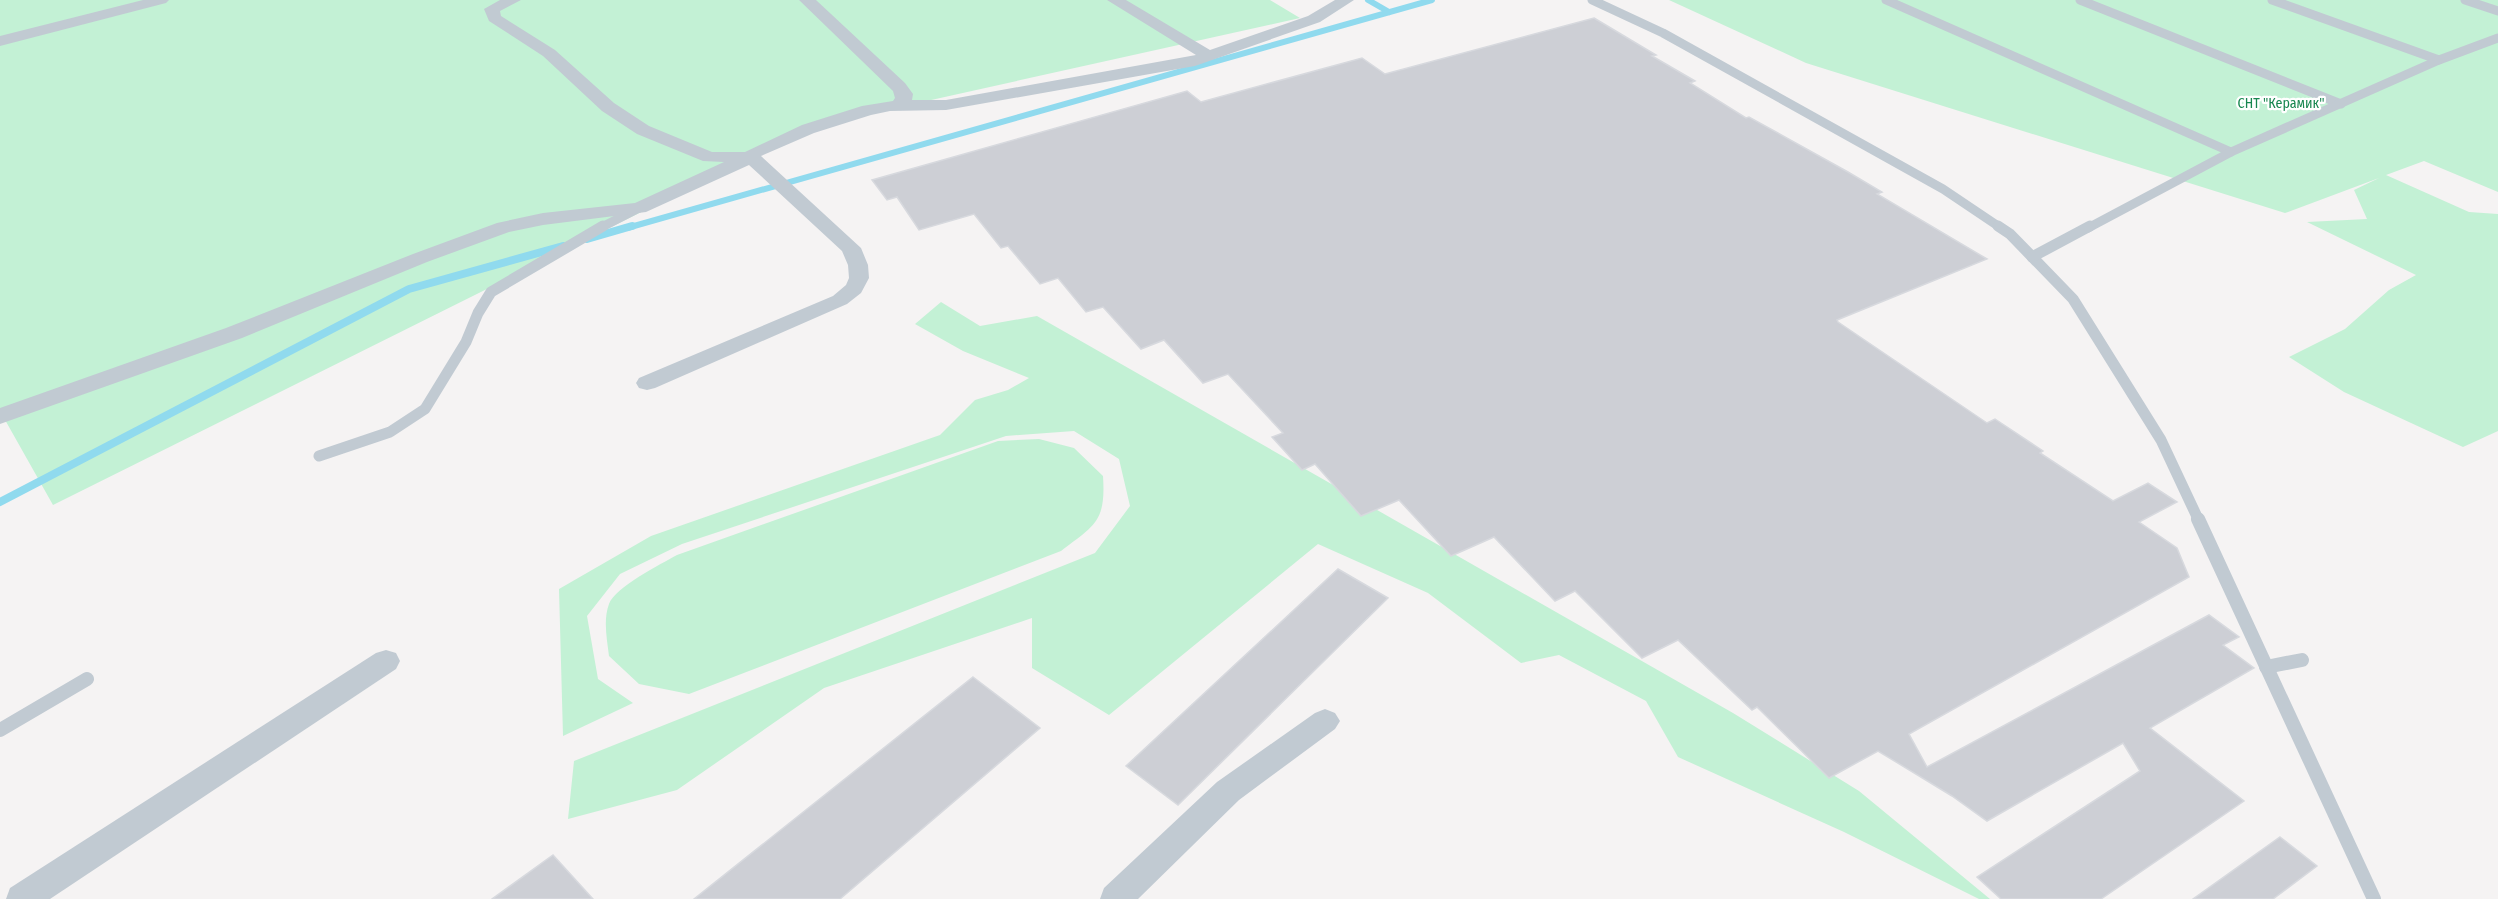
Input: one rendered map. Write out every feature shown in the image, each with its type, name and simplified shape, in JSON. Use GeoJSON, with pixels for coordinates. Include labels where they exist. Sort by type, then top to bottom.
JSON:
{"type":"FeatureCollection","features":[{"type":"Feature","properties":{"kind":"street"},"geometry":{"type":"LineString","coordinates":[[0,40],[161,0]]}},
{"type":"Feature","properties":{"kind":"street"},"geometry":{"type":"LineString","coordinates":[[513,0],[492,9],[494,18],[549,53],[608,107],[643,130],[709,157],[751,157],[851,248],[859,263],[860,280],[851,292],[840,300],[647,383]]}},
{"type":"Feature","properties":{"kind":"street"},"geometry":{"type":"LineString","coordinates":[[807,0],[899,87],[904,94],[904,99],[898,106]]}},
{"type":"Feature","properties":{"kind":"street"},"geometry":{"type":"LineString","coordinates":[[1115,0],[1209,56]]}},
{"type":"Feature","properties":{"kind":"street"},"geometry":{"type":"LineString","coordinates":[[0,416],[234,333],[420,258],[504,227],[543,219],[639,208],[808,129],[868,110],[898,106],[945,105],[1163,69],[1209,56],[1314,19],[1346,0]]}},
{"type":"Feature","properties":{"kind":"street"},"geometry":{"type":"LineString","coordinates":[[22,899],[386,661]]}},
{"type":"Feature","properties":{"kind":"street"},"geometry":{"type":"LineString","coordinates":[[1116,899],[1228,791],[1326,721]]}},
{"type":"Feature","properties":{"kind":"lane"},"geometry":{"type":"LineString","coordinates":[[1592,0],[1663,33],[1943,189],[2010,234],[2073,299],[2161,440],[2374,899]]}},
{"type":"Feature","properties":{"kind":"lane"},"geometry":{"type":"LineString","coordinates":[[1886,0],[2230,152]]}},
{"type":"Feature","properties":{"kind":"lane"},"geometry":{"type":"LineString","coordinates":[[2080,0],[2341,104]]}},
{"type":"Feature","properties":{"kind":"lane"},"geometry":{"type":"LineString","coordinates":[[2272,0],[2439,60]]}},
{"type":"Feature","properties":{"kind":"lane"},"geometry":{"type":"LineString","coordinates":[[2465,0],[2498,11]]}},
{"type":"Feature","properties":{"kind":"lane"},"geometry":{"type":"LineString","coordinates":[[2032,257],[2230,152],[2439,60],[2498,38]]}},
{"type":"Feature","properties":{"kind":"lane"},"geometry":{"type":"LineString","coordinates":[[319,456],[390,432],[425,409],[466,342],[478,313],[491,292],[596,230],[639,208]]}},
{"type":"Feature","properties":{"kind":"lane"},"geometry":{"type":"LineString","coordinates":[[2266,667],[2302,660]]}},
{"type":"Feature","properties":{"kind":"lane"},"geometry":{"type":"LineString","coordinates":[[0,730],[87,679]]}},
{"type":"Feature","properties":{"kind":"green space"},"geometry":{"type":"Polygon","coordinates":[[[0,0],[1270,0],[1300,18],[814,126],[53,505],[0,411],[0,0]]]}},
{"type":"Feature","properties":{"kind":"green space","name":"СНТ \"Керамик\""},"geometry":{"type":"Polygon","coordinates":[[[1669,0],[2498,0],[2498,192],[2424,161],[2386,175],[2469,212],[2498,214],[2498,431],[2463,447],[2344,392],[2289,357],[2345,329],[2389,290],[2416,275],[2307,222],[2367,219],[2354,190],[2379,178],[2285,213],[1806,63],[1669,0]]]}},
{"type":"Feature","properties":{"kind":"green space"},"geometry":{"type":"Polygon","coordinates":[[[941,302],[980,326],[1037,316],[1733,713],[1859,791],[1990,899],[1979,899],[1844,832],[1678,757],[1646,701],[1559,655],[1521,663],[1428,593],[1318,544],[1109,715],[1032,668],[1032,618],[824,688],[677,790],[568,819],[574,761],[1095,553],[1130,506],[1119,459],[1074,431],[1006,436],[682,544],[620,574],[587,616],[598,679],[633,703],[563,736],[559,589],[651,536],[940,435],[975,400],[1008,390],[1029,378],[963,351],[915,324],[941,302]]]}},
{"type":"Feature","properties":{"kind":"green space"},"geometry":{"type":"Polygon","coordinates":[[[1039,439],[1074,448],[1103,476],[1102,503],[1096,521],[1061,551],[689,694],[639,684],[609,656],[606,616],[613,597],[639,576],[677,555],[998,441],[1039,439]]]}},
{"type":"Feature","properties":{"kind":"building"},"geometry":{"type":"Polygon","coordinates":[[[1594,18],[1656,55],[1652,56],[1695,81],[1690,83],[1746,118],[1749,117],[1848,172],[1882,192],[1877,194],[1987,259],[1837,320],[1838,322],[1987,423],[1995,419],[2043,451],[2040,453],[2113,501],[2148,483],[2177,502],[2139,522],[2177,548],[2189,577],[1909,734],[1927,767],[2209,615],[2239,637],[2223,645],[2254,668],[2150,728],[2244,801],[2101,899],[2001,899],[1977,877],[2140,771],[2123,743],[1987,821],[1952,796],[1878,751],[1829,778],[1757,707],[1752,710],[1678,640],[1642,658],[1575,591],[1555,601],[1494,537],[1451,556],[1399,500],[1361,516],[1315,464],[1302,470],[1272,437],[1283,433],[1228,374],[1203,383],[1164,340],[1141,349],[1103,307],[1086,312],[1058,278],[1040,284],[1008,246],[1001,248],[974,214],[919,230],[897,197],[887,200],[872,180],[1187,91],[1201,102],[1362,58],[1385,74],[1594,18]]]}},
{"type":"Feature","properties":{"kind":"building"},"geometry":{"type":"Polygon","coordinates":[[[1338,569],[1388,598],[1178,805],[1126,766],[1338,569]]]}},
{"type":"Feature","properties":{"kind":"building"},"geometry":{"type":"Polygon","coordinates":[[[973,677],[1040,728],[840,899],[694,899],[973,677]]]}},
{"type":"Feature","properties":{"kind":"building"},"geometry":{"type":"Polygon","coordinates":[[[2280,837],[2317,866],[2273,899],[2193,899],[2280,837]]]}},
{"type":"Feature","properties":{"kind":"building"},"geometry":{"type":"Polygon","coordinates":[[[553,855],[593,899],[492,899],[553,855]]]}},
{"type":"Feature","properties":{"kind":"waterway"},"geometry":{"type":"LineString","coordinates":[[1368,0],[1389,12]]}},
{"type":"Feature","properties":{"kind":"waterway"},"geometry":{"type":"LineString","coordinates":[[627,228],[1432,0]]}},
{"type":"Feature","properties":{"kind":"waterway"},"geometry":{"type":"LineString","coordinates":[[587,239],[632,226]]}},
{"type":"Feature","properties":{"kind":"waterway"},"geometry":{"type":"LineString","coordinates":[[0,502],[409,289],[563,246]]}}]}
